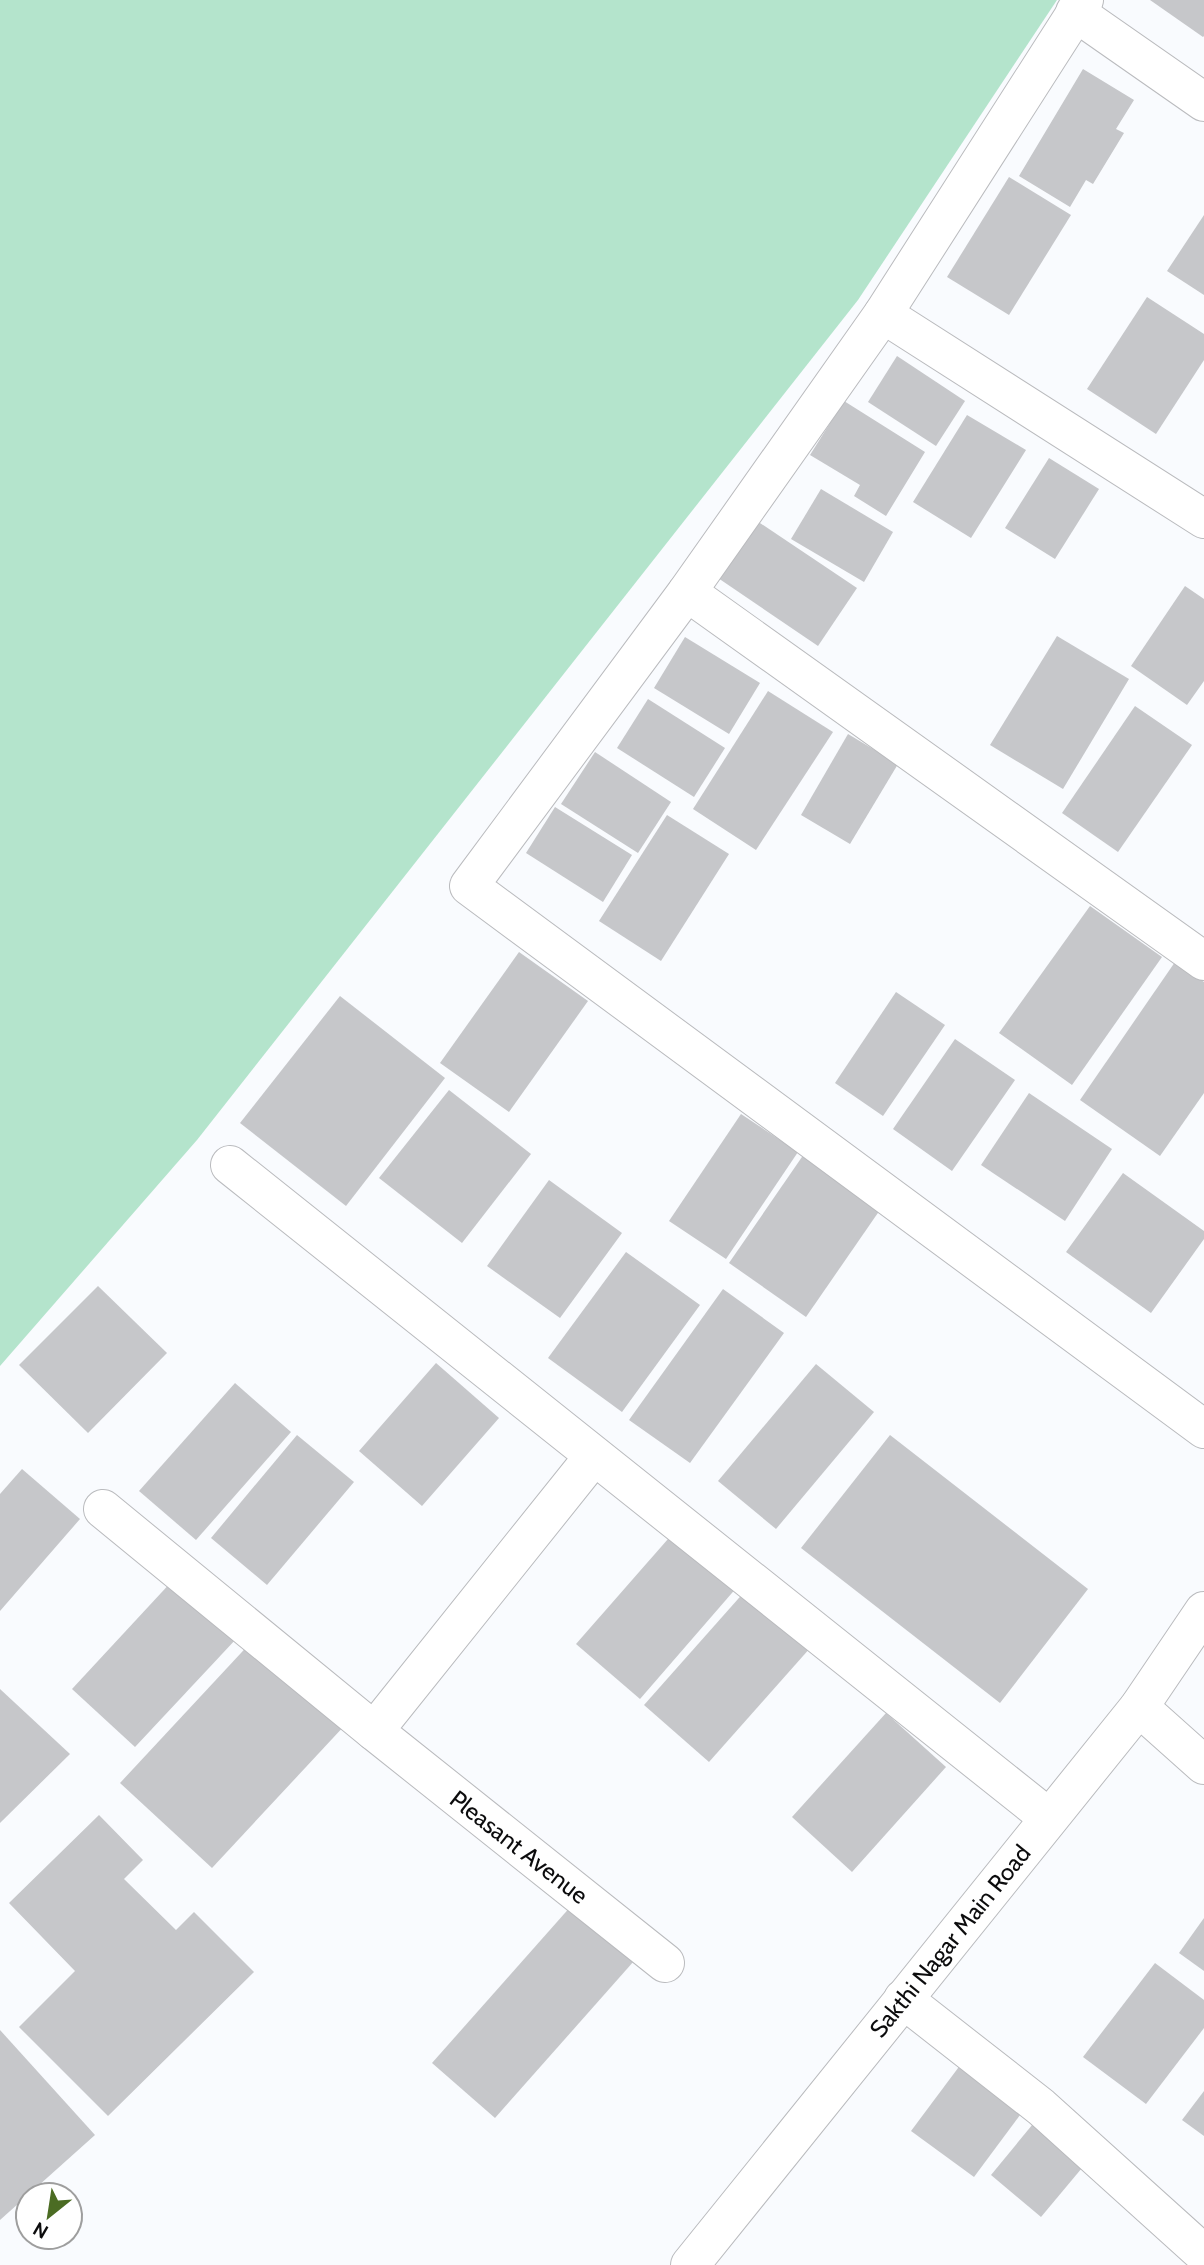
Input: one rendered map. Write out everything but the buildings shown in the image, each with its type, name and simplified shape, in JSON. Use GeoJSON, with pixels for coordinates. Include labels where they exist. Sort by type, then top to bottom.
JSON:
{"type":"FeatureCollection","features":[{"type":"Feature","properties":{"kind":"street"},"geometry":{"type":"LineString","coordinates":[[1204,102],[1080,6],[883,314],[687,592],[468,887],[1204,1429]]}},
{"type":"Feature","properties":{"kind":"street"},"geometry":{"type":"LineString","coordinates":[[883,314],[1204,519]]}},
{"type":"Feature","properties":{"kind":"street"},"geometry":{"type":"LineString","coordinates":[[687,592],[1204,961]]}},
{"type":"Feature","properties":{"kind":"street"},"geometry":{"type":"LineString","coordinates":[[230,1165],[1049,1818]]}},
{"type":"Feature","properties":{"kind":"street"},"geometry":{"type":"LineString","coordinates":[[374,1731],[594,1456]]}},
{"type":"Feature","properties":{"kind":"street","name":"Pleasant Avenue"},"geometry":{"type":"LineString","coordinates":[[103,1509],[374,1731],[665,1963]]}},
{"type":"Feature","properties":{"kind":"street","name":"Sakthi Nagar Main Road"},"geometry":{"type":"LineString","coordinates":[[690,2265],[1139,1707],[1204,1611]]}},
{"type":"Feature","properties":{"kind":"street"},"geometry":{"type":"LineString","coordinates":[[1139,1707],[1204,1766]]}},
{"type":"Feature","properties":{"kind":"street"},"geometry":{"type":"LineString","coordinates":[[903,1999],[1041,2107],[1204,2254]]}},
{"type":"Feature","properties":{"kind":"green space"},"geometry":{"type":"Polygon","coordinates":[[[0,0],[1057,0],[858,300],[197,1140],[0,1366],[0,0]]]}}]}
